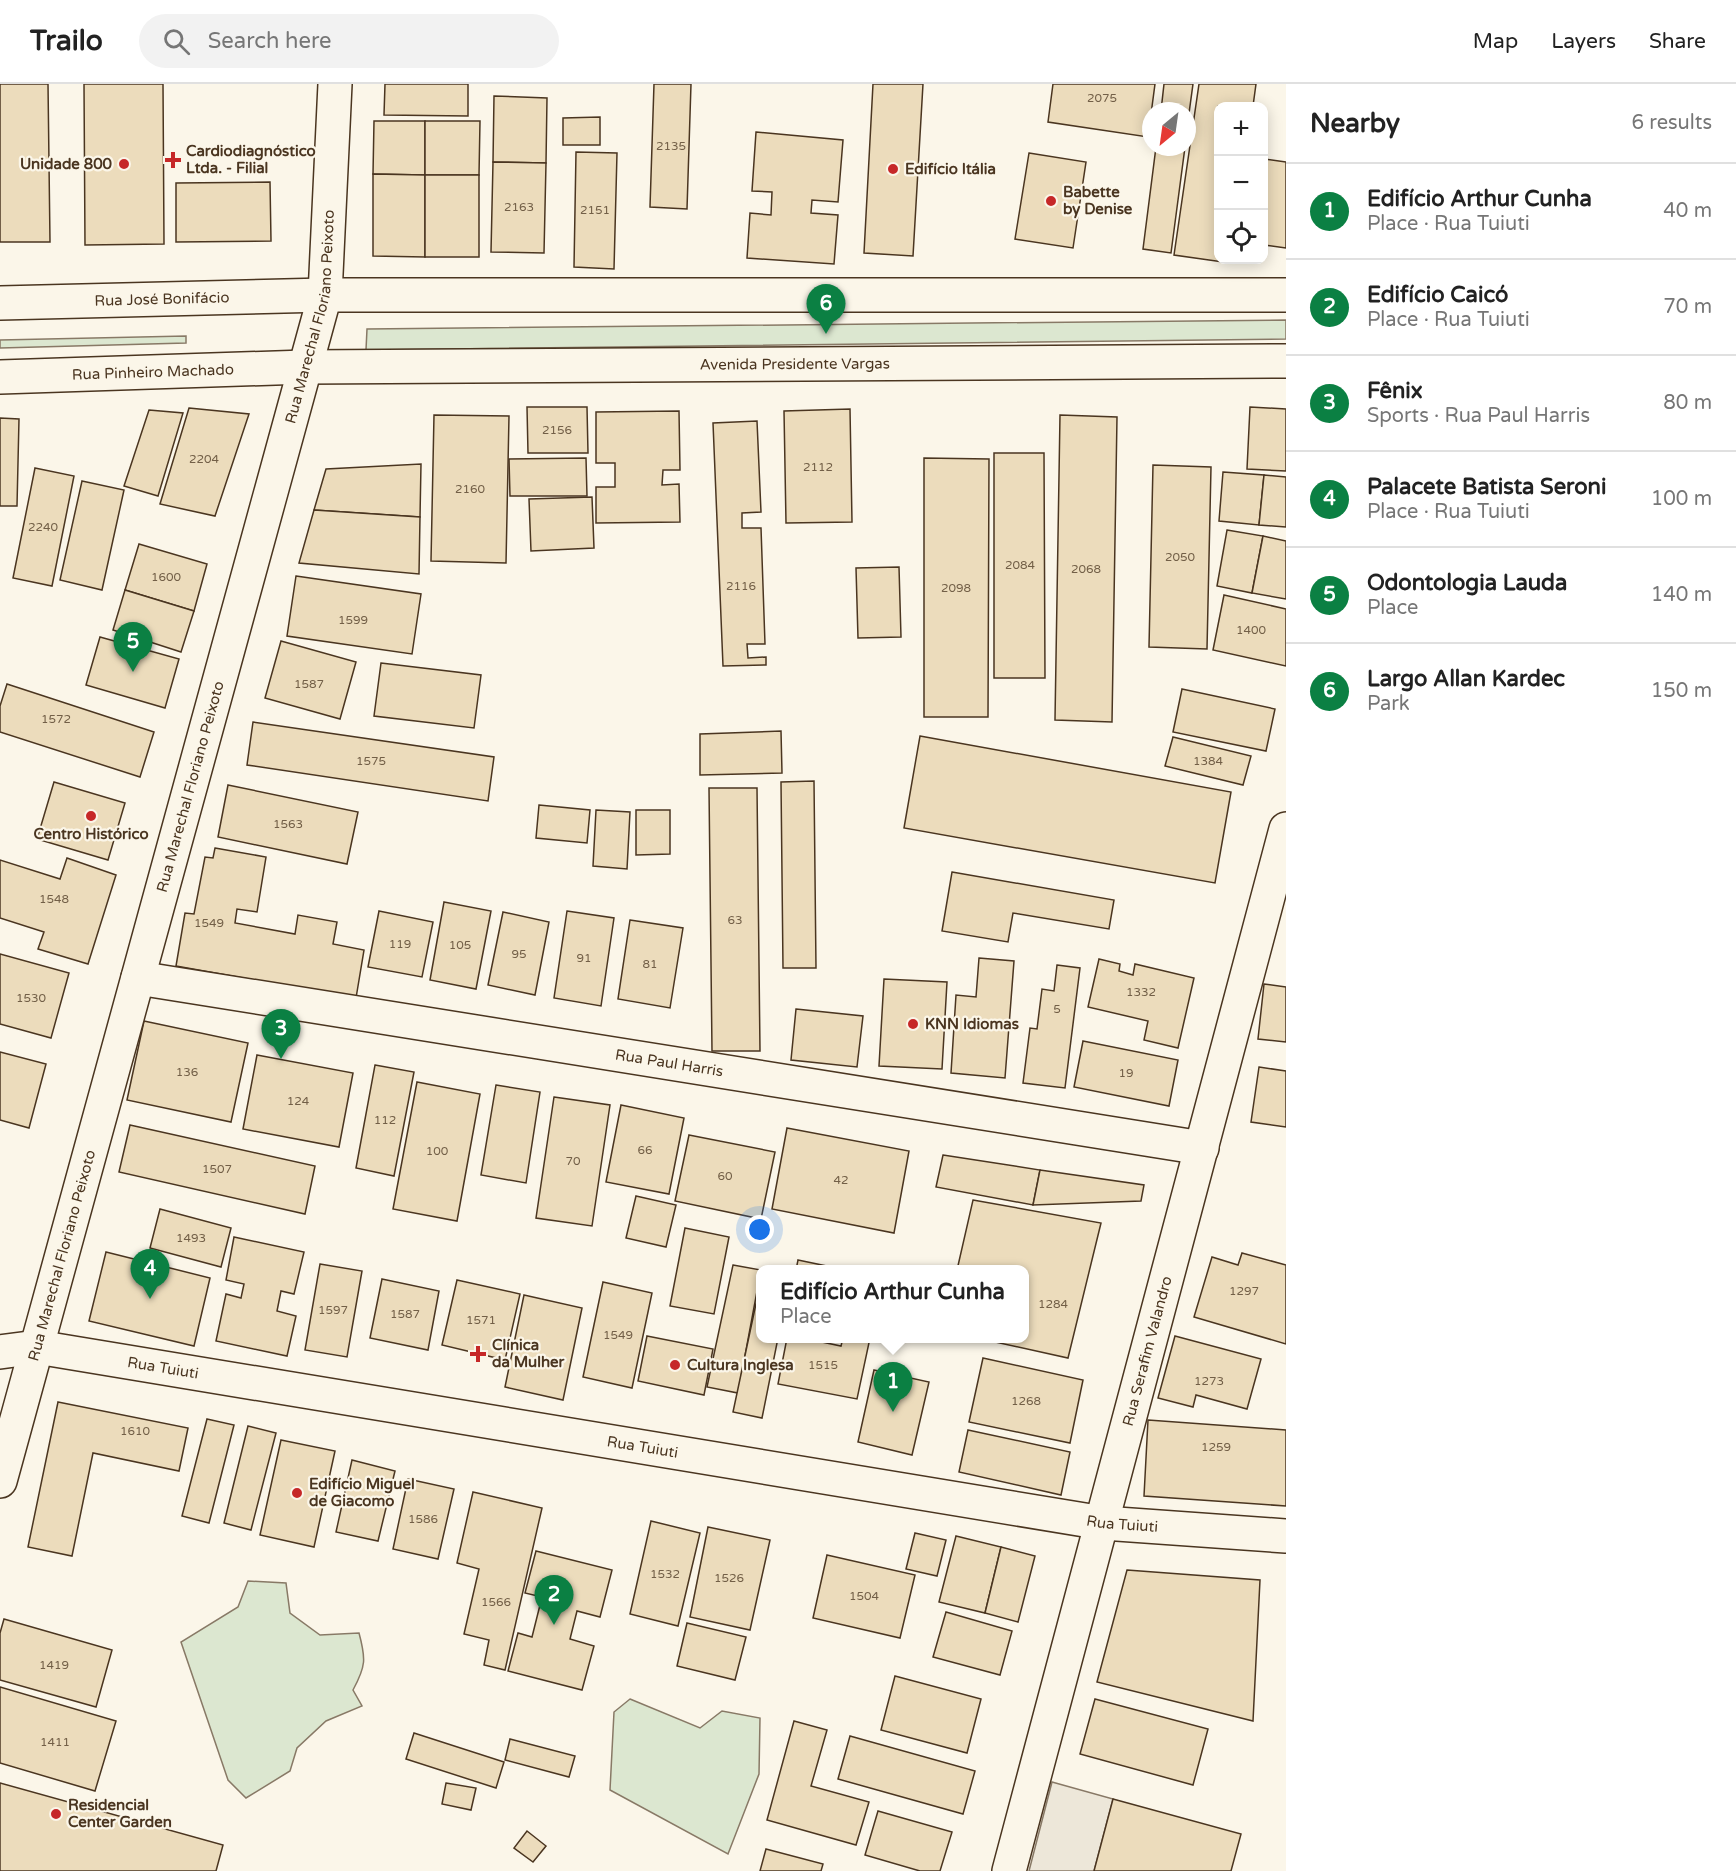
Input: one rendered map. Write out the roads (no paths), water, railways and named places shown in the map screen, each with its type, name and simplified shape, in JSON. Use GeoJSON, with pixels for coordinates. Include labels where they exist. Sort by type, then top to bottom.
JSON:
{"type":"FeatureCollection","features":[{"type":"Feature","properties":{"kind":"street","name":"Rua Marechal Floriano Peixoto"},"geometry":{"type":"LineString","coordinates":[[0,1481],[325,295],[335,84]]}},
{"type":"Feature","properties":{"kind":"street"},"geometry":{"type":"LineString","coordinates":[[325,295],[1286,295]]}},
{"type":"Feature","properties":{"kind":"street","name":"Rua José Bonifácio"},"geometry":{"type":"LineString","coordinates":[[0,303],[325,295]]}},
{"type":"Feature","properties":{"kind":"street","name":"Avenida Presidente Vargas"},"geometry":{"type":"LineString","coordinates":[[305,367],[1286,361]]}},
{"type":"Feature","properties":{"kind":"street","name":"Rua Pinheiro Machado"},"geometry":{"type":"LineString","coordinates":[[0,377],[305,367]]}},
{"type":"Feature","properties":{"kind":"street","name":"Rua Serafim Valandro"},"geometry":{"type":"LineString","coordinates":[[1009,1871],[1286,830]]}},
{"type":"Feature","properties":{"kind":"street","name":"Rua Paul Harris"},"geometry":{"type":"LineString","coordinates":[[138,978],[1202,1148]]}},
{"type":"Feature","properties":{"kind":"street","name":"Rua Tuiuti"},"geometry":{"type":"LineString","coordinates":[[0,1352],[37,1347],[1103,1523],[1286,1536]]}},
{"type":"Feature","properties":{"kind":"place","name":"Cardiodiagnóstico Ltda. - Filial"},"geometry":{"type":"Point","coordinates":[173,160]}},
{"type":"Feature","properties":{"kind":"place","name":"Unidade 800"},"geometry":{"type":"Point","coordinates":[124,164]}},
{"type":"Feature","properties":{"kind":"place","name":"Edifício Itália"},"geometry":{"type":"Point","coordinates":[893,169]}},
{"type":"Feature","properties":{"kind":"place","name":"Babette by Denise"},"geometry":{"type":"Point","coordinates":[1051,201]}},
{"type":"Feature","properties":{"kind":"place","name":"Largo Allan Kardec"},"geometry":{"type":"Point","coordinates":[826,334]}},
{"type":"Feature","properties":{"kind":"place","name":"Odontologia Lauda"},"geometry":{"type":"Point","coordinates":[133,672]}},
{"type":"Feature","properties":{"kind":"place","name":"Centro Histórico"},"geometry":{"type":"Point","coordinates":[91,816]}},
{"type":"Feature","properties":{"kind":"place","name":"KNN Idiomas"},"geometry":{"type":"Point","coordinates":[913,1024]}},
{"type":"Feature","properties":{"kind":"place","name":"Fênix"},"geometry":{"type":"Point","coordinates":[281,1059]}},
{"type":"Feature","properties":{"kind":"place","name":"Palacete Batista Seroni"},"geometry":{"type":"Point","coordinates":[150,1299]}},
{"type":"Feature","properties":{"kind":"place","name":"Clínica da Mulher"},"geometry":{"type":"Point","coordinates":[478,1354]}},
{"type":"Feature","properties":{"kind":"place","name":"Cultura Inglesa"},"geometry":{"type":"Point","coordinates":[675,1365]}},
{"type":"Feature","properties":{"kind":"place","name":"Edifício Arthur Cunha"},"geometry":{"type":"Point","coordinates":[893,1412]}},
{"type":"Feature","properties":{"kind":"place","name":"Edifício Miguel de Giacomo"},"geometry":{"type":"Point","coordinates":[297,1493]}},
{"type":"Feature","properties":{"kind":"place","name":"Edifício Caicó"},"geometry":{"type":"Point","coordinates":[554,1625]}},
{"type":"Feature","properties":{"kind":"place","name":"Residencial Center Garden"},"geometry":{"type":"Point","coordinates":[56,1814]}}]}
